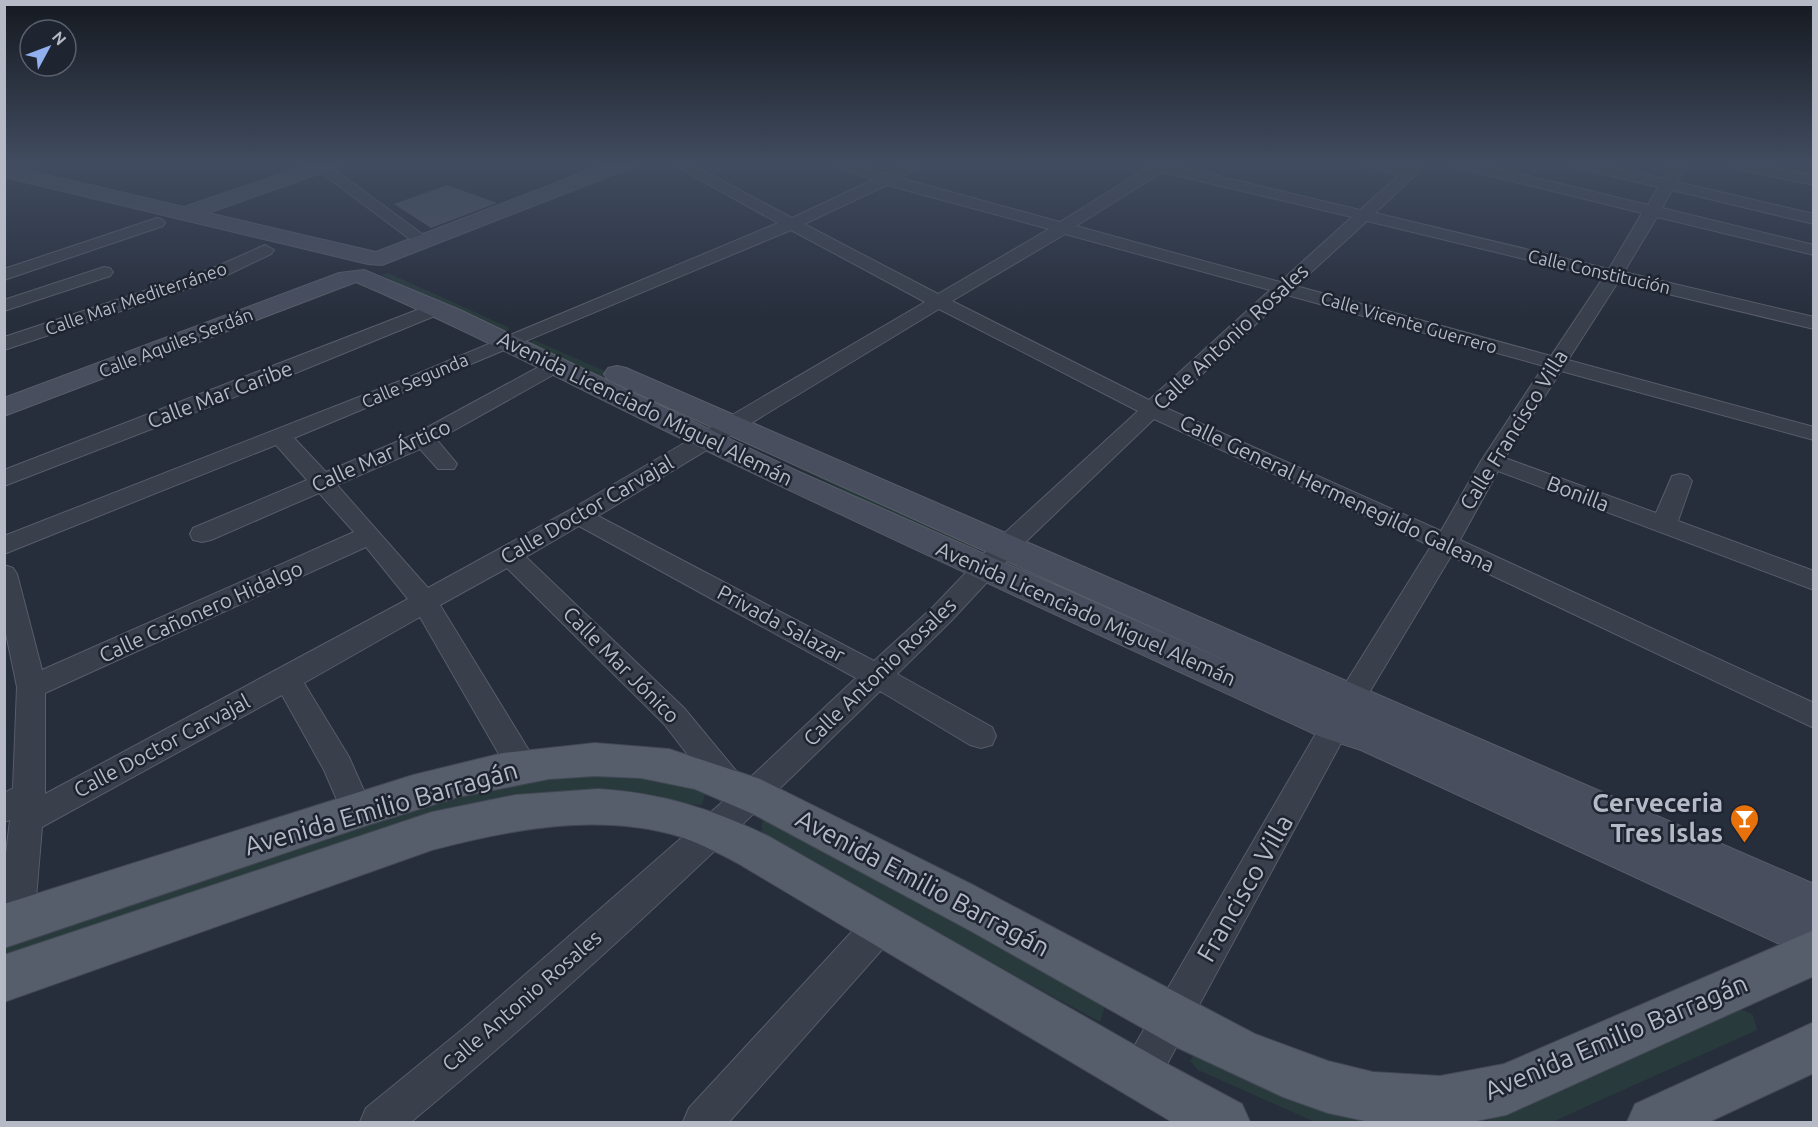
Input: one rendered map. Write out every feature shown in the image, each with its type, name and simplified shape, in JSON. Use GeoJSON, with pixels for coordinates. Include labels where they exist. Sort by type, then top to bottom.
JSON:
{"type":"FeatureCollection","features":[{"type":"Feature","properties":{"kind":"main road","name":"Avenida Licenciado Miguel Alemán"},"geometry":{"type":"LineString","coordinates":[[130,215],[265,250],[360,269],[435,309],[517,338],[553,367],[721,433]]}},
{"type":"Feature","properties":{"kind":"main road"},"geometry":{"type":"LineString","coordinates":[[157,223],[182,215]]}},
{"type":"Feature","properties":{"kind":"main road","name":"Avenida Licenciado Miguel Alemán"},"geometry":{"type":"LineString","coordinates":[[186,215],[360,269],[517,338],[721,433],[1342,713],[1373,738],[1807,919]]}},
{"type":"Feature","properties":{"kind":"main road","name":"Calle Aquiles Serdán"},"geometry":{"type":"LineString","coordinates":[[4,408],[494,215]]}},
{"type":"Feature","properties":{"kind":"main road","name":"Calle Aquiles Serdán"},"geometry":{"type":"LineString","coordinates":[[4,398],[360,269]]}},
{"type":"Feature","properties":{"kind":"main road","name":"Avenida Emilio Barragán"},"geometry":{"type":"LineString","coordinates":[[10,924],[357,811],[477,776],[522,766],[599,760],[639,761],[680,767],[740,788],[912,875],[1171,1017],[1257,1059],[1320,1083],[1370,1096],[1418,1102],[1462,1100],[1506,1089],[1532,1078],[1807,919]]}},
{"type":"Feature","properties":{"kind":"main road","name":"Avenida Emilio Barragán"},"geometry":{"type":"LineString","coordinates":[[4,979],[432,831],[499,814],[532,810],[604,808],[657,813],[711,831],[753,851],[882,924],[1139,1076],[1224,1122]]}},
{"type":"Feature","properties":{"kind":"main road"},"geometry":{"type":"LineString","coordinates":[[1653,1122],[1814,1047]]}},
{"type":"Feature","properties":{"kind":"street"},"geometry":{"type":"LineString","coordinates":[[389,215],[424,242]]}},
{"type":"Feature","properties":{"kind":"street","name":"Calle General Hermenegildo Galeana"},"geometry":{"type":"LineString","coordinates":[[774,215],[937,302],[1152,410],[1446,543],[1814,716]]}},
{"type":"Feature","properties":{"kind":"street","name":"Calle Segunda"},"geometry":{"type":"LineString","coordinates":[[4,546],[280,437],[809,215]]}},
{"type":"Feature","properties":{"kind":"street","name":"Calle Vicente Guerrero"},"geometry":{"type":"LineString","coordinates":[[1018,215],[1814,434]]}},
{"type":"Feature","properties":{"kind":"street","name":"Calle Doctor Carvajal"},"geometry":{"type":"LineString","coordinates":[[20,808],[287,679],[579,516],[1084,215]]}},
{"type":"Feature","properties":{"kind":"street","name":"Calle Constitución"},"geometry":{"type":"LineString","coordinates":[[1362,215],[1814,323]]}},
{"type":"Feature","properties":{"kind":"street","name":"Calle Antonio Rosales"},"geometry":{"type":"LineString","coordinates":[[380,1122],[477,1042],[711,831],[740,788],[877,676],[942,614],[995,557],[1362,215]]}},
{"type":"Feature","properties":{"kind":"street","name":"Calle Francisco Villa"},"geometry":{"type":"LineString","coordinates":[[1342,713],[1446,543],[1492,461],[1613,276],[1650,215]]}},
{"type":"Feature","properties":{"kind":"street"},"geometry":{"type":"LineString","coordinates":[[1667,215],[1814,250]]}},
{"type":"Feature","properties":{"kind":"street"},"geometry":{"type":"LineString","coordinates":[[1795,215],[1814,219]]}},
{"type":"Feature","properties":{"kind":"street"},"geometry":{"type":"LineString","coordinates":[[4,275],[157,223]]}},
{"type":"Feature","properties":{"kind":"street","name":"Calle Mar Mediterráneo"},"geometry":{"type":"LineString","coordinates":[[4,344],[208,276],[265,250]]}},
{"type":"Feature","properties":{"kind":"street"},"geometry":{"type":"LineString","coordinates":[[4,306],[104,272]]}},
{"type":"Feature","properties":{"kind":"street","name":"Calle Mar Caribe"},"geometry":{"type":"LineString","coordinates":[[4,479],[269,377],[435,309]]}},
{"type":"Feature","properties":{"kind":"street","name":"Calle Mar Ártico"},"geometry":{"type":"LineString","coordinates":[[202,534],[423,439],[553,367]]}},
{"type":"Feature","properties":{"kind":"street"},"geometry":{"type":"LineString","coordinates":[[280,437],[370,535],[424,601],[522,766]]}},
{"type":"Feature","properties":{"kind":"street"},"geometry":{"type":"LineString","coordinates":[[423,439],[446,464]]}},
{"type":"Feature","properties":{"kind":"street","name":"Bonilla"},"geometry":{"type":"LineString","coordinates":[[1492,461],[1814,581]]}},
{"type":"Feature","properties":{"kind":"street"},"geometry":{"type":"LineString","coordinates":[[1664,526],[1680,481]]}},
{"type":"Feature","properties":{"kind":"street","name":"Privada Salazar"},"geometry":{"type":"LineString","coordinates":[[579,516],[877,676],[981,736]]}},
{"type":"Feature","properties":{"kind":"street","name":"Calle Cañonero Hidalgo"},"geometry":{"type":"LineString","coordinates":[[31,687],[370,535]]}},
{"type":"Feature","properties":{"kind":"street","name":"Calle Mar Jónico"},"geometry":{"type":"LineString","coordinates":[[509,555],[674,716],[740,788]]}},
{"type":"Feature","properties":{"kind":"street"},"geometry":{"type":"LineString","coordinates":[[4,574],[17,619],[31,687],[10,924]]}},
{"type":"Feature","properties":{"kind":"street"},"geometry":{"type":"LineString","coordinates":[[287,679],[338,766],[357,811]]}},
{"type":"Feature","properties":{"kind":"street","name":"Francisco Villa"},"geometry":{"type":"LineString","coordinates":[[1139,1076],[1342,713]]}},
{"type":"Feature","properties":{"kind":"street"},"geometry":{"type":"LineString","coordinates":[[703,1122],[882,924]]}},
{"type":"Feature","properties":{"kind":"shaded area"},"geometry":{"type":"Polygon","coordinates":[[[388,273],[508,327],[509,330],[497,332],[382,275],[388,273]]]}},
{"type":"Feature","properties":{"kind":"shaded area"},"geometry":{"type":"Polygon","coordinates":[[[534,340],[710,417],[703,423],[527,344],[534,340]]]}},
{"type":"Feature","properties":{"kind":"shaded area"},"geometry":{"type":"Polygon","coordinates":[[[756,438],[978,543],[977,550],[969,550],[750,445],[756,438]]]}},
{"type":"Feature","properties":{"kind":"shaded area"},"geometry":{"type":"Polygon","coordinates":[[[608,768],[706,791],[702,805],[538,796],[5,967],[4,932],[477,784],[608,768]]]}},
{"type":"Feature","properties":{"kind":"shaded area"},"geometry":{"type":"Polygon","coordinates":[[[771,814],[1106,1002],[1100,1022],[762,838],[762,822],[771,814]]]}},
{"type":"Feature","properties":{"kind":"shaded area"},"geometry":{"type":"Polygon","coordinates":[[[1729,1003],[1753,1015],[1757,1030],[1552,1122],[1315,1122],[1198,1070],[1190,1061],[1196,1051],[1371,1119],[1487,1121],[1729,1003]]]}},
{"type":"Feature","properties":{"kind":"building"},"geometry":{"type":"Polygon","coordinates":[[[410,215],[466,215],[431,228],[410,215]]]}},
{"type":"Feature","properties":{"kind":"place","name":"Cerveceria Tres Islas"},"geometry":{"type":"Point","coordinates":[1744,844]}}]}
